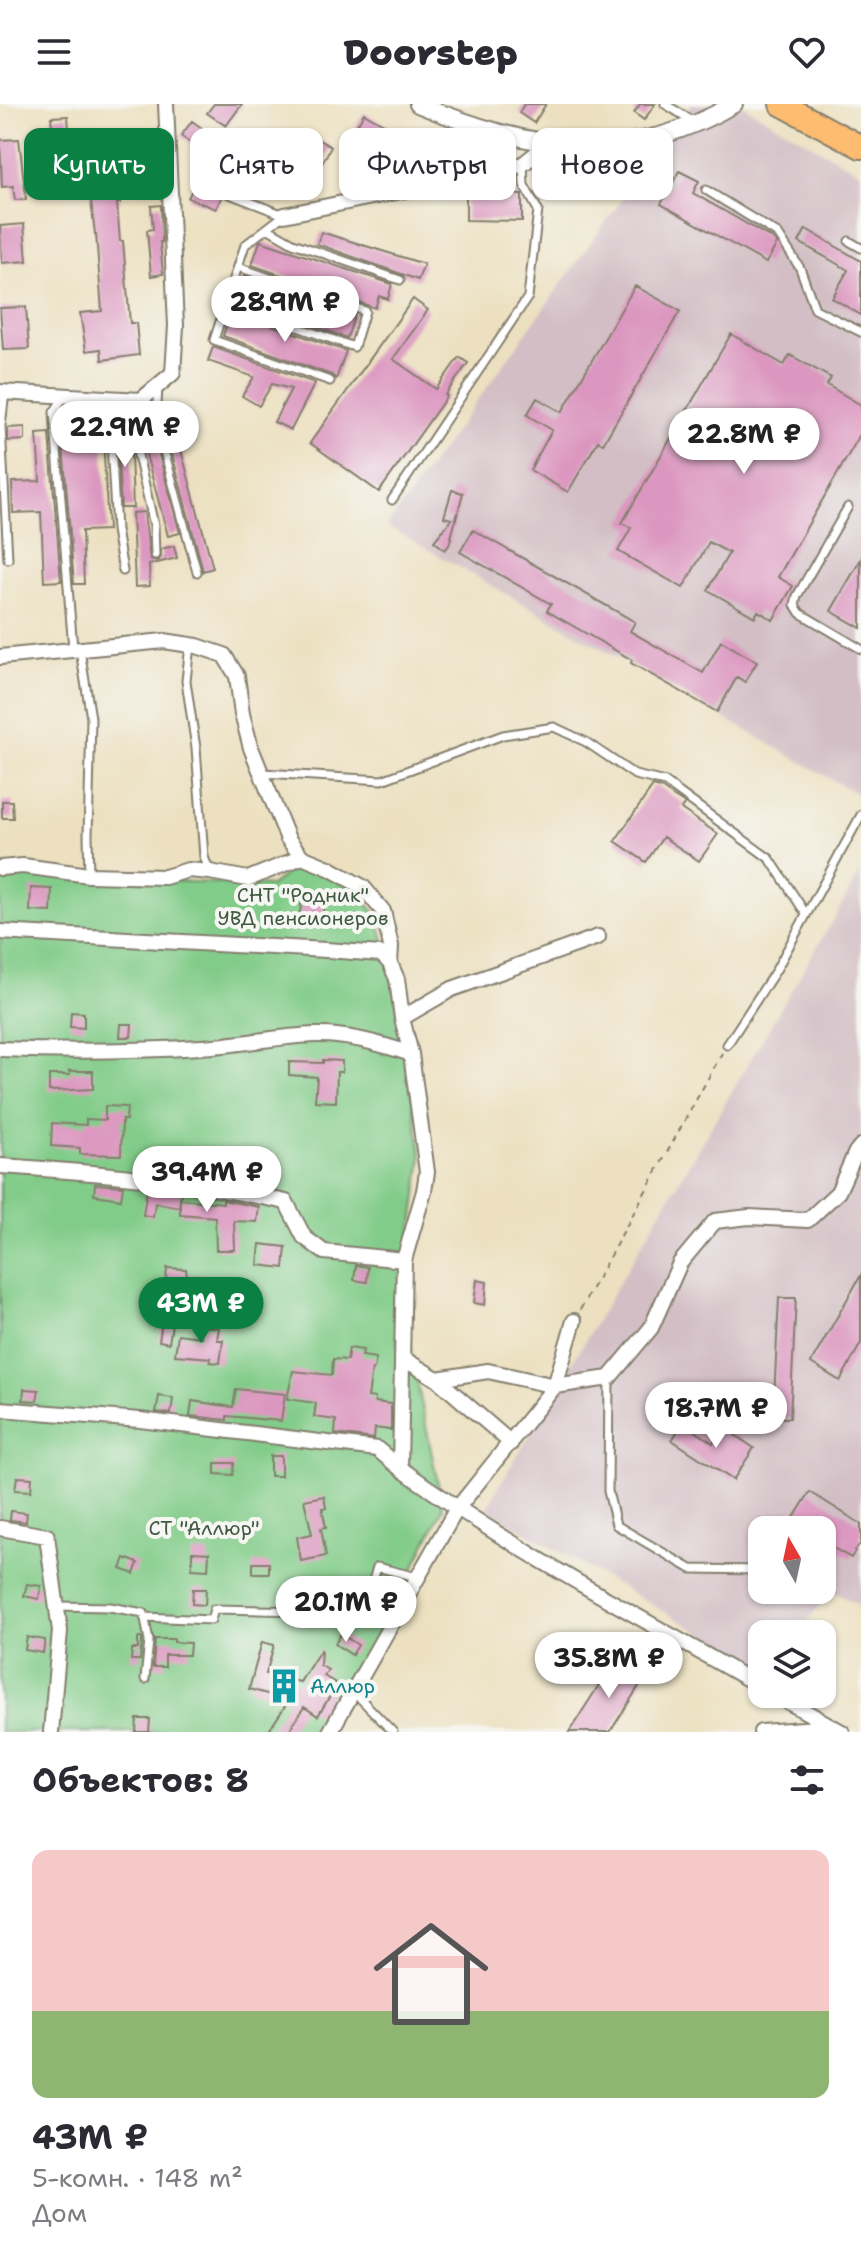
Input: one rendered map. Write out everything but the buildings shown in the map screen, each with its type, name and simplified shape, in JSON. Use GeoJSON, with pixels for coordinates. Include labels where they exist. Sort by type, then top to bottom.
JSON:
{"type":"FeatureCollection","features":[{"type":"Feature","properties":{"kind":"main road"},"geometry":{"type":"LineString","coordinates":[[781,104],[861,147]]}},
{"type":"Feature","properties":{"kind":"street"},"geometry":{"type":"LineString","coordinates":[[3,392],[141,400],[173,373],[176,326],[166,104]]}},
{"type":"Feature","properties":{"kind":"street"},"geometry":{"type":"LineString","coordinates":[[418,104],[465,124],[532,141]]}},
{"type":"Feature","properties":{"kind":"street"},"geometry":{"type":"LineString","coordinates":[[673,131],[734,104]]}},
{"type":"Feature","properties":{"kind":"street"},"geometry":{"type":"LineString","coordinates":[[284,215],[504,170],[523,164],[532,157]]}},
{"type":"Feature","properties":{"kind":"street"},"geometry":{"type":"LineString","coordinates":[[0,657],[164,641],[224,655],[237,676],[242,714],[260,773],[288,839],[302,857],[363,887],[383,911],[391,946],[390,963]]}},
{"type":"Feature","properties":{"kind":"street"},"geometry":{"type":"LineString","coordinates":[[0,868],[23,866],[89,875],[165,877],[188,870],[248,879],[302,857]]}},
{"type":"Feature","properties":{"kind":"street"},"geometry":{"type":"LineString","coordinates":[[0,932],[381,954],[390,963],[397,979],[411,1054],[427,1172],[404,1260],[400,1468]]}},
{"type":"Feature","properties":{"kind":"street"},"geometry":{"type":"LineString","coordinates":[[402,1018],[452,989],[598,937]]}},
{"type":"Feature","properties":{"kind":"street"},"geometry":{"type":"LineString","coordinates":[[0,1049],[58,1052],[148,1050],[226,1046],[318,1035],[378,1043],[411,1054]]}},
{"type":"Feature","properties":{"kind":"street"},"geometry":{"type":"LineString","coordinates":[[437,1379],[488,1371],[555,1386],[609,1378],[651,1328],[680,1263],[715,1221],[749,1217],[808,1220],[838,1192],[861,1146]]}},
{"type":"Feature","properties":{"kind":"street"},"geometry":{"type":"LineString","coordinates":[[0,1166],[121,1175],[225,1189],[286,1202],[304,1237],[324,1252],[404,1260]]}},
{"type":"Feature","properties":{"kind":"street"},"geometry":{"type":"LineString","coordinates":[[330,1732],[456,1510],[555,1386],[574,1321]]}},
{"type":"Feature","properties":{"kind":"street"},"geometry":{"type":"LineString","coordinates":[[402,1358],[437,1379],[511,1443]]}},
{"type":"Feature","properties":{"kind":"street"},"geometry":{"type":"LineString","coordinates":[[0,1409],[140,1420],[377,1449],[456,1510],[748,1679]]}},
{"type":"Feature","properties":{"kind":"street"},"geometry":{"type":"LineString","coordinates":[[0,1528],[47,1536],[60,1631],[51,1732]]}},
{"type":"Feature","properties":{"kind":"street"},"geometry":{"type":"LineString","coordinates":[[799,1708],[837,1729]]}},
{"type":"Feature","properties":{"kind":"street"},"geometry":{"type":"LineString","coordinates":[[761,1732],[837,1729]]}},
{"type":"Feature","properties":{"kind":"lane"},"geometry":{"type":"LineString","coordinates":[[665,104],[696,123]]}},
{"type":"Feature","properties":{"kind":"lane"},"geometry":{"type":"LineString","coordinates":[[392,500],[528,297],[538,210],[524,185],[523,164]]}},
{"type":"Feature","properties":{"kind":"lane"},"geometry":{"type":"LineString","coordinates":[[706,190],[778,234],[800,268],[815,309],[861,332]]}},
{"type":"Feature","properties":{"kind":"lane"},"geometry":{"type":"LineString","coordinates":[[245,200],[284,215]]}},
{"type":"Feature","properties":{"kind":"lane"},"geometry":{"type":"LineString","coordinates":[[284,215],[245,245],[214,340],[330,381]]}},
{"type":"Feature","properties":{"kind":"lane"},"geometry":{"type":"LineString","coordinates":[[267,228],[293,243],[400,280]]}},
{"type":"Feature","properties":{"kind":"lane"},"geometry":{"type":"LineString","coordinates":[[849,241],[861,248]]}},
{"type":"Feature","properties":{"kind":"lane"},"geometry":{"type":"LineString","coordinates":[[227,302],[354,347],[362,323],[365,311],[238,267]]}},
{"type":"Feature","properties":{"kind":"lane"},"geometry":{"type":"LineString","coordinates":[[158,386],[156,421],[197,572]]}},
{"type":"Feature","properties":{"kind":"lane"},"geometry":{"type":"LineString","coordinates":[[3,392],[1,426],[8,559]]}},
{"type":"Feature","properties":{"kind":"lane"},"geometry":{"type":"LineString","coordinates":[[66,395],[54,412],[76,650],[91,718],[89,875]]}},
{"type":"Feature","properties":{"kind":"lane"},"geometry":{"type":"LineString","coordinates":[[112,398],[105,420],[111,442],[116,530],[123,571]]}},
{"type":"Feature","properties":{"kind":"lane"},"geometry":{"type":"LineString","coordinates":[[135,400],[129,416],[154,525],[155,555]]}},
{"type":"Feature","properties":{"kind":"lane"},"geometry":{"type":"LineString","coordinates":[[848,507],[797,596],[795,605],[800,613],[861,649]]}},
{"type":"Feature","properties":{"kind":"lane"},"geometry":{"type":"LineString","coordinates":[[190,645],[186,681],[196,748],[204,857],[210,872]]}},
{"type":"Feature","properties":{"kind":"lane"},"geometry":{"type":"LineString","coordinates":[[260,773],[382,780],[503,735],[554,727],[586,742],[635,775],[665,782],[770,859],[806,914]]}},
{"type":"Feature","properties":{"kind":"lane"},"geometry":{"type":"LineString","coordinates":[[727,1045],[776,970],[861,815]]}},
{"type":"Feature","properties":{"kind":"lane"},"geometry":{"type":"LineString","coordinates":[[609,1378],[608,1491],[616,1525],[691,1569],[748,1570]]}},
{"type":"Feature","properties":{"kind":"lane"},"geometry":{"type":"LineString","coordinates":[[144,1617],[211,1620],[214,1609],[358,1612],[368,1598],[377,1567],[417,1577]]}},
{"type":"Feature","properties":{"kind":"lane"},"geometry":{"type":"LineString","coordinates":[[57,1606],[110,1607],[144,1613],[149,1641],[145,1679]]}},
{"type":"Feature","properties":{"kind":"lane"},"geometry":{"type":"LineString","coordinates":[[353,1691],[393,1732]]}},
{"type":"Feature","properties":{"kind":"path"},"geometry":{"type":"LineString","coordinates":[[574,1321],[727,1045]]}},
{"type":"Feature","properties":{"kind":"shaded area"},"geometry":{"type":"Polygon","coordinates":[[[691,104],[740,104],[861,173],[861,796],[387,526],[622,200],[673,200],[673,129],[691,104]]]}},
{"type":"Feature","properties":{"kind":"shaded area"},"geometry":{"type":"Polygon","coordinates":[[[861,872],[861,1606],[836,1593],[836,1516],[748,1516],[748,1604],[820,1604],[809,1620],[748,1620],[748,1660],[486,1509],[861,872]]]}},
{"type":"Feature","properties":{"kind":"green space"},"geometry":{"type":"Polygon","coordinates":[[[308,867],[351,887],[375,912],[387,948],[422,1157],[397,1346],[410,1348],[443,1508],[402,1592],[324,1732],[0,1732],[0,874],[271,886],[290,870],[308,867]]]}},
{"type":"Feature","properties":{"kind":"place","name":"Аллюр"},"geometry":{"type":"Point","coordinates":[284,1686]}},
{"type":"Feature","properties":{"kind":"park label","name":"СНТ \"Родник\" УВД пенсионеров"},"geometry":{"type":"Point","coordinates":[303,906]}},
{"type":"Feature","properties":{"kind":"park label","name":"СТ \"Аллюр\""},"geometry":{"type":"Point","coordinates":[204,1528]}}]}
